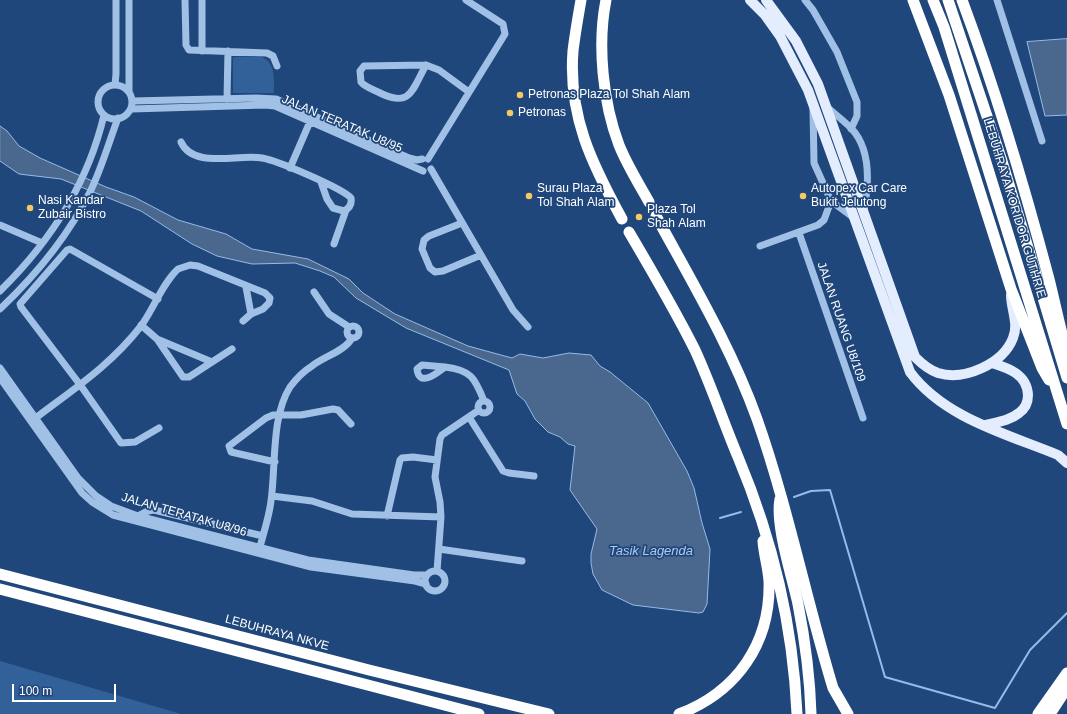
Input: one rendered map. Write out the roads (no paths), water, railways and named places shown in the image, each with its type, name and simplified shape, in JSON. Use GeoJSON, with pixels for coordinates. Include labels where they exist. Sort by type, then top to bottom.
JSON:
{"type":"FeatureCollection","features":[{"type":"Feature","properties":{"kind":"highway"},"geometry":{"type":"LineString","coordinates":[[581,0],[573,52],[574,91],[578,119],[588,152],[622,219]]}},
{"type":"Feature","properties":{"kind":"highway"},"geometry":{"type":"LineString","coordinates":[[606,0],[602,27],[609,110],[624,156],[649,202]]}},
{"type":"Feature","properties":{"kind":"highway"},"geometry":{"type":"LineString","coordinates":[[913,0],[942,77],[1011,289],[1042,368],[1056,388]]}},
{"type":"Feature","properties":{"kind":"highway","name":"LEBUHRAYA KORIDOR GUTHRIE"},"geometry":{"type":"LineString","coordinates":[[933,0],[944,27],[1067,424]]}},
{"type":"Feature","properties":{"kind":"highway","name":"LEBUHRAYA KORIDOR GUTHRIE"},"geometry":{"type":"LineString","coordinates":[[948,0],[1002,161],[1067,378]]}},
{"type":"Feature","properties":{"kind":"highway"},"geometry":{"type":"LineString","coordinates":[[962,0],[985,64],[1023,188],[1049,279],[1067,353]]}},
{"type":"Feature","properties":{"kind":"highway"},"geometry":{"type":"LineString","coordinates":[[656,216],[722,336],[752,406],[781,492],[833,688],[848,714]]}},
{"type":"Feature","properties":{"kind":"highway"},"geometry":{"type":"LineString","coordinates":[[629,232],[694,350],[752,491],[764,525],[774,560],[785,614],[794,675],[797,714]]}},
{"type":"Feature","properties":{"kind":"highway"},"geometry":{"type":"LineString","coordinates":[[781,492],[778,517],[798,606],[807,665],[811,714]]}},
{"type":"Feature","properties":{"kind":"highway"},"geometry":{"type":"LineString","coordinates":[[679,714],[719,693],[737,675],[754,651],[760,638],[768,607],[769,580],[762,534],[764,525]]}},
{"type":"Feature","properties":{"kind":"highway","name":"LEBUHRAYA NKVE"},"geometry":{"type":"LineString","coordinates":[[0,574],[369,670],[549,714]]}},
{"type":"Feature","properties":{"kind":"highway"},"geometry":{"type":"LineString","coordinates":[[0,589],[478,714]]}},
{"type":"Feature","properties":{"kind":"highway"},"geometry":{"type":"LineString","coordinates":[[1038,714],[1067,673]]}},
{"type":"Feature","properties":{"kind":"highway"},"geometry":{"type":"LineString","coordinates":[[1050,714],[1067,688]]}},
{"type":"Feature","properties":{"kind":"main road"},"geometry":{"type":"LineString","coordinates":[[750,0],[780,36],[808,90],[910,372],[924,389],[956,413],[1058,455],[1067,463]]}},
{"type":"Feature","properties":{"kind":"main road"},"geometry":{"type":"LineString","coordinates":[[766,0],[796,41],[818,84],[915,357],[925,366],[944,374],[967,372],[992,363],[1002,356],[1014,337],[1015,322],[1011,289]]}},
{"type":"Feature","properties":{"kind":"main road"},"geometry":{"type":"LineString","coordinates":[[985,425],[1013,417],[1026,407],[1028,401],[1027,385],[1023,379],[1010,370],[992,363]]}},
{"type":"Feature","properties":{"kind":"street"},"geometry":{"type":"LineString","coordinates":[[115,84],[116,0]]}},
{"type":"Feature","properties":{"kind":"street"},"geometry":{"type":"LineString","coordinates":[[129,0],[129,92],[132,101],[131,109],[123,117],[118,118],[104,115],[100,110],[98,99],[104,89],[115,84],[120,85],[129,92]]}},
{"type":"Feature","properties":{"kind":"street"},"geometry":{"type":"LineString","coordinates":[[185,0],[186,45],[189,50],[267,53],[273,56],[277,66]]}},
{"type":"Feature","properties":{"kind":"street"},"geometry":{"type":"LineString","coordinates":[[202,0],[202,51]]}},
{"type":"Feature","properties":{"kind":"street"},"geometry":{"type":"LineString","coordinates":[[431,169],[428,171],[423,171],[420,166],[504,39],[505,29],[503,24],[466,0]]}},
{"type":"Feature","properties":{"kind":"street"},"geometry":{"type":"LineString","coordinates":[[804,0],[813,10],[837,52],[857,102],[857,116],[851,128]]}},
{"type":"Feature","properties":{"kind":"street"},"geometry":{"type":"LineString","coordinates":[[997,0],[1042,141]]}},
{"type":"Feature","properties":{"kind":"street"},"geometry":{"type":"LineString","coordinates":[[227,99],[228,51]]}},
{"type":"Feature","properties":{"kind":"street"},"geometry":{"type":"LineString","coordinates":[[426,65],[410,93],[405,98],[399,100],[393,99],[361,82],[360,71],[364,66],[426,65],[439,70],[469,92]]}},
{"type":"Feature","properties":{"kind":"street","name":"JALAN TERATAK U8/95"},"geometry":{"type":"LineString","coordinates":[[132,101],[270,98],[282,101],[311,118],[423,171]]}},
{"type":"Feature","properties":{"kind":"street","name":"JALAN TERATAK U8/95"},"geometry":{"type":"LineString","coordinates":[[131,109],[265,105],[311,118],[408,158],[425,159]]}},
{"type":"Feature","properties":{"kind":"street"},"geometry":{"type":"LineString","coordinates":[[813,105],[814,163],[831,201],[854,218]]}},
{"type":"Feature","properties":{"kind":"street"},"geometry":{"type":"LineString","coordinates":[[827,108],[851,128],[865,154],[868,174],[864,210]]}},
{"type":"Feature","properties":{"kind":"street"},"geometry":{"type":"LineString","coordinates":[[0,291],[17,275],[42,244],[68,207],[89,163],[104,115]]}},
{"type":"Feature","properties":{"kind":"street"},"geometry":{"type":"LineString","coordinates":[[0,309],[41,266],[79,212],[100,169],[118,118]]}},
{"type":"Feature","properties":{"kind":"street"},"geometry":{"type":"LineString","coordinates":[[290,168],[311,118]]}},
{"type":"Feature","properties":{"kind":"street"},"geometry":{"type":"LineString","coordinates":[[180,142],[184,149],[196,157],[260,158],[272,160],[350,196],[352,203],[346,210],[334,244]]}},
{"type":"Feature","properties":{"kind":"street"},"geometry":{"type":"LineString","coordinates":[[425,159],[432,163],[431,169],[513,310],[528,327]]}},
{"type":"Feature","properties":{"kind":"street"},"geometry":{"type":"LineString","coordinates":[[321,182],[330,205],[339,210],[346,210]]}},
{"type":"Feature","properties":{"kind":"street"},"geometry":{"type":"LineString","coordinates":[[760,246],[799,234],[818,225],[824,220],[831,201]]}},
{"type":"Feature","properties":{"kind":"street"},"geometry":{"type":"LineString","coordinates":[[462,224],[429,236],[424,240],[422,249],[430,268],[435,272],[443,271],[481,255]]}},
{"type":"Feature","properties":{"kind":"street"},"geometry":{"type":"LineString","coordinates":[[0,225],[42,244]]}},
{"type":"Feature","properties":{"kind":"street","name":"JALAN RUANG U8/109"},"geometry":{"type":"LineString","coordinates":[[799,234],[863,418]]}},
{"type":"Feature","properties":{"kind":"street"},"geometry":{"type":"LineString","coordinates":[[158,299],[70,249],[67,250],[41,282],[21,301],[20,307],[81,386],[121,443],[135,442],[159,428]]}},
{"type":"Feature","properties":{"kind":"street"},"geometry":{"type":"LineString","coordinates":[[33,420],[81,386],[110,360],[141,325],[174,272],[182,266],[198,266],[246,287],[265,293],[270,298],[269,303],[263,309],[251,314],[243,321]]}},
{"type":"Feature","properties":{"kind":"street"},"geometry":{"type":"LineString","coordinates":[[246,287],[251,314]]}},
{"type":"Feature","properties":{"kind":"street"},"geometry":{"type":"LineString","coordinates":[[260,550],[272,496],[280,415],[283,402],[290,388],[300,375],[312,365],[347,344],[352,338],[357,337],[360,330],[355,326],[349,327],[329,314],[314,292]]}},
{"type":"Feature","properties":{"kind":"street"},"geometry":{"type":"LineString","coordinates":[[141,325],[157,339],[183,378],[189,377],[232,349]]}},
{"type":"Feature","properties":{"kind":"street"},"geometry":{"type":"LineString","coordinates":[[349,327],[347,333],[352,338]]}},
{"type":"Feature","properties":{"kind":"street"},"geometry":{"type":"LineString","coordinates":[[157,339],[212,362]]}},
{"type":"Feature","properties":{"kind":"street","name":"JALAN TERATAK U8/96"},"geometry":{"type":"LineString","coordinates":[[0,368],[82,493],[106,512],[128,520],[323,563],[414,575],[427,575]]}},
{"type":"Feature","properties":{"kind":"street"},"geometry":{"type":"LineString","coordinates":[[438,571],[441,517],[440,502],[435,477],[442,435],[479,410],[484,413],[490,411],[490,405],[484,401],[478,386],[470,376],[457,368],[444,368]]}},
{"type":"Feature","properties":{"kind":"street","name":"JALAN TERATAK U8/96"},"geometry":{"type":"LineString","coordinates":[[0,378],[87,488],[111,506],[138,516],[260,550],[311,567],[415,581],[426,584]]}},
{"type":"Feature","properties":{"kind":"street"},"geometry":{"type":"LineString","coordinates":[[275,462],[231,452],[229,446],[266,418],[280,415],[301,415],[333,409],[338,410],[351,424]]}},
{"type":"Feature","properties":{"kind":"street"},"geometry":{"type":"LineString","coordinates":[[469,417],[503,471],[534,476]]}},
{"type":"Feature","properties":{"kind":"street"},"geometry":{"type":"LineString","coordinates":[[387,516],[400,460],[402,458],[413,457],[437,460]]}},
{"type":"Feature","properties":{"kind":"street"},"geometry":{"type":"LineString","coordinates":[[272,496],[312,501],[352,514],[441,517]]}},
{"type":"Feature","properties":{"kind":"street"},"geometry":{"type":"LineString","coordinates":[[138,516],[154,510],[263,536]]}},
{"type":"Feature","properties":{"kind":"street"},"geometry":{"type":"LineString","coordinates":[[439,549],[522,561]]}},
{"type":"Feature","properties":{"kind":"street"},"geometry":{"type":"LineString","coordinates":[[432,571],[438,571],[444,576],[443,586],[434,590],[430,589],[426,584],[427,575],[432,571]]}},
{"type":"Feature","properties":{"kind":"water"},"geometry":{"type":"Polygon","coordinates":[[[1067,39],[1067,115],[1045,116],[1027,42],[1067,39]]]}},
{"type":"Feature","properties":{"kind":"water","name":"Tasik Lagenda"},"geometry":{"type":"Polygon","coordinates":[[[0,126],[7,131],[19,146],[40,158],[106,187],[134,197],[178,220],[226,234],[252,249],[308,259],[349,279],[363,293],[395,314],[468,346],[512,358],[520,354],[543,358],[569,353],[591,355],[600,366],[610,372],[648,403],[687,471],[694,488],[710,549],[707,604],[703,612],[699,613],[633,605],[602,590],[593,574],[591,563],[591,554],[597,529],[570,490],[575,446],[568,444],[560,437],[548,432],[535,419],[525,401],[517,394],[509,370],[406,328],[356,298],[334,277],[320,271],[295,263],[252,264],[217,256],[192,244],[141,211],[61,179],[19,174],[0,161],[0,126]]]}},
{"type":"Feature","properties":{"kind":"waterway"},"geometry":{"type":"LineString","coordinates":[[794,497],[811,491],[830,490],[885,677],[995,708],[1030,650],[1067,613]]}},
{"type":"Feature","properties":{"kind":"waterway"},"geometry":{"type":"LineString","coordinates":[[720,518],[741,512]]}},
{"type":"Feature","properties":{"kind":"place","name":"Petronas Plaza Tol Shah Alam"},"geometry":{"type":"Point","coordinates":[520,95]}},
{"type":"Feature","properties":{"kind":"place","name":"Petronas"},"geometry":{"type":"Point","coordinates":[510,113]}},
{"type":"Feature","properties":{"kind":"place","name":"Surau Plaza Tol Shah Alam"},"geometry":{"type":"Point","coordinates":[529,196]}},
{"type":"Feature","properties":{"kind":"place","name":"Autopex Car Care Bukit Jelutong"},"geometry":{"type":"Point","coordinates":[803,196]}},
{"type":"Feature","properties":{"kind":"place","name":"Nasi Kandar Zubair Bistro"},"geometry":{"type":"Point","coordinates":[30,208]}},
{"type":"Feature","properties":{"kind":"place","name":"Plaza Tol Shah Alam"},"geometry":{"type":"Point","coordinates":[639,217]}}]}
